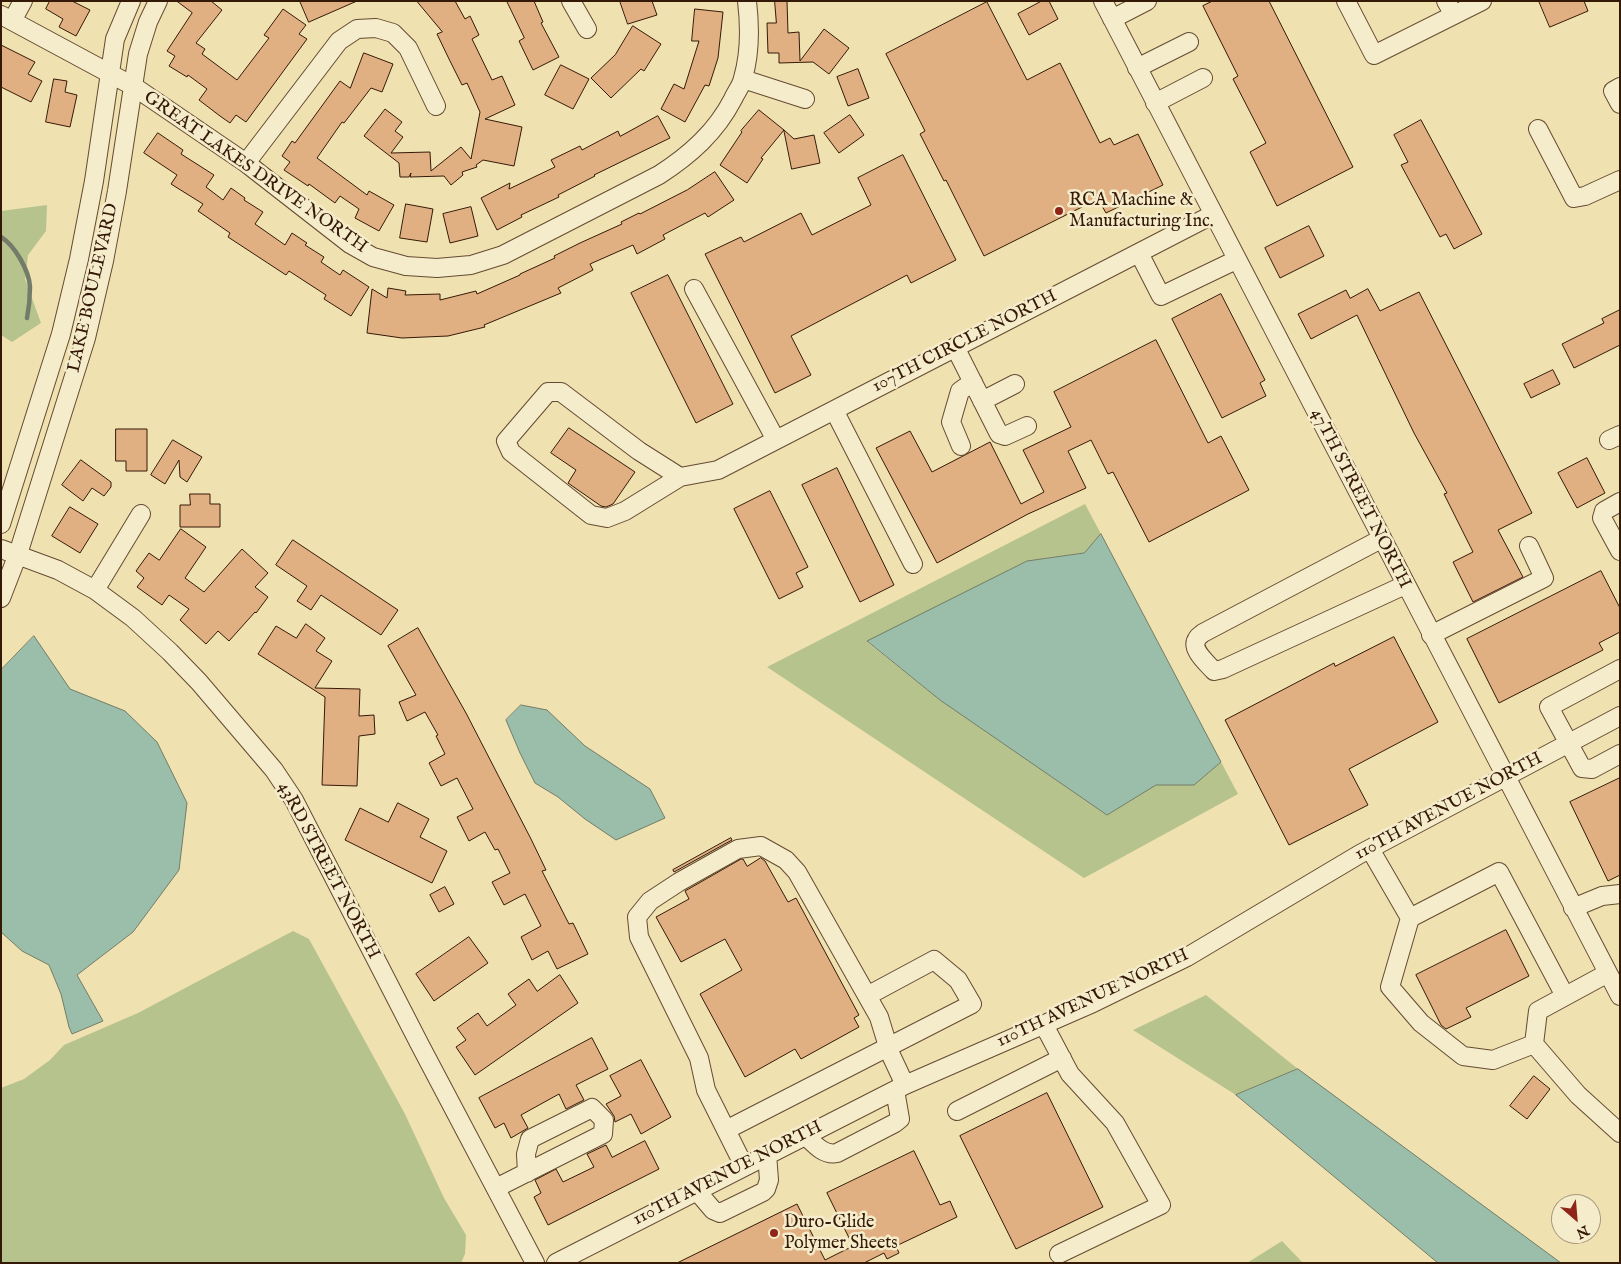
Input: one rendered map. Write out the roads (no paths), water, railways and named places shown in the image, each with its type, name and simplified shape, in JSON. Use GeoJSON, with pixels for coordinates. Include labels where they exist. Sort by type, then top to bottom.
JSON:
{"type":"FeatureCollection","features":[{"type":"Feature","properties":{"kind":"street"},"geometry":{"type":"LineString","coordinates":[[7,18],[23,1]]}},
{"type":"Feature","properties":{"kind":"street","name":"LAKE BOULEVARD"},"geometry":{"type":"LineString","coordinates":[[1,524],[61,334],[79,259],[94,181],[115,39],[131,1]]}},
{"type":"Feature","properties":{"kind":"street","name":"LAKE BOULEVARD"},"geometry":{"type":"LineString","coordinates":[[1,598],[10,551],[86,338],[104,261],[117,191],[138,54],[148,22],[158,1]]}},
{"type":"Feature","properties":{"kind":"street"},"geometry":{"type":"LineString","coordinates":[[571,1],[587,29]]}},
{"type":"Feature","properties":{"kind":"street","name":"GREAT LAKES DRIVE NORTH"},"geometry":{"type":"LineString","coordinates":[[7,18],[132,86],[246,163],[350,244],[373,257],[406,266],[437,268],[471,265],[503,255],[658,175],[683,160],[704,140],[726,112],[743,80],[749,40],[747,1]]}},
{"type":"Feature","properties":{"kind":"street","name":"47TH STREET NORTH"},"geometry":{"type":"LineString","coordinates":[[1102,1],[1504,776],[1573,908],[1615,983]]}},
{"type":"Feature","properties":{"kind":"street"},"geometry":{"type":"LineString","coordinates":[[1112,19],[1147,1]]}},
{"type":"Feature","properties":{"kind":"street"},"geometry":{"type":"LineString","coordinates":[[1346,1],[1374,55],[1450,8],[1482,1]]}},
{"type":"Feature","properties":{"kind":"street"},"geometry":{"type":"LineString","coordinates":[[246,163],[339,41],[357,29],[376,28],[393,33],[408,48],[436,106]]}},
{"type":"Feature","properties":{"kind":"street"},"geometry":{"type":"LineString","coordinates":[[1137,68],[1189,42]]}},
{"type":"Feature","properties":{"kind":"street"},"geometry":{"type":"LineString","coordinates":[[1155,103],[1203,78]]}},
{"type":"Feature","properties":{"kind":"street"},"geometry":{"type":"LineString","coordinates":[[743,80],[805,100]]}},
{"type":"Feature","properties":{"kind":"street"},"geometry":{"type":"LineString","coordinates":[[1620,87],[1613,91],[1620,104]]}},
{"type":"Feature","properties":{"kind":"street"},"geometry":{"type":"LineString","coordinates":[[1538,129],[1574,198],[1585,196],[1620,180]]}},
{"type":"Feature","properties":{"kind":"street","name":"107TH CIRCLE NORTH"},"geometry":{"type":"LineString","coordinates":[[680,477],[718,470],[1212,215]]}},
{"type":"Feature","properties":{"kind":"street"},"geometry":{"type":"LineString","coordinates":[[1139,253],[1161,296],[1236,260]]}},
{"type":"Feature","properties":{"kind":"street"},"geometry":{"type":"LineString","coordinates":[[694,289],[776,440]]}},
{"type":"Feature","properties":{"kind":"street"},"geometry":{"type":"LineString","coordinates":[[956,347],[999,434],[1005,436],[1027,426]]}},
{"type":"Feature","properties":{"kind":"street"},"geometry":{"type":"LineString","coordinates":[[961,446],[951,422],[960,391],[973,382]]}},
{"type":"Feature","properties":{"kind":"street"},"geometry":{"type":"LineString","coordinates":[[982,401],[1015,384]]}},
{"type":"Feature","properties":{"kind":"street"},"geometry":{"type":"LineString","coordinates":[[548,392],[560,392],[639,451],[680,477],[624,511],[607,518],[591,515],[511,452],[506,441],[548,392]]}},
{"type":"Feature","properties":{"kind":"street"},"geometry":{"type":"LineString","coordinates":[[834,410],[913,564]]}},
{"type":"Feature","properties":{"kind":"street"},"geometry":{"type":"LineString","coordinates":[[1620,502],[1604,511],[1602,518],[1620,551]]}},
{"type":"Feature","properties":{"kind":"street"},"geometry":{"type":"LineString","coordinates":[[94,590],[141,514]]}},
{"type":"Feature","properties":{"kind":"street"},"geometry":{"type":"LineString","coordinates":[[1381,539],[1203,633],[1197,638],[1195,645],[1214,670],[1223,669],[1405,585]]}},
{"type":"Feature","properties":{"kind":"street"},"geometry":{"type":"LineString","coordinates":[[1431,635],[1544,578],[1529,546]]}},
{"type":"Feature","properties":{"kind":"street","name":"43RD STREET NORTH"},"geometry":{"type":"LineString","coordinates":[[10,551],[58,570],[94,590],[133,618],[199,682],[274,770],[294,800],[356,923],[535,1263]]}},
{"type":"Feature","properties":{"kind":"street"},"geometry":{"type":"LineString","coordinates":[[1620,669],[1549,707],[1582,768],[1592,769],[1620,754]]}},
{"type":"Feature","properties":{"kind":"street","name":"110TH AVENUE NORTH"},"geometry":{"type":"LineString","coordinates":[[556,1263],[900,1087],[1093,1004],[1187,957],[1253,916],[1370,849],[1504,776],[1620,716]]}},
{"type":"Feature","properties":{"kind":"street"},"geometry":{"type":"LineString","coordinates":[[744,1166],[706,1090],[699,1058],[639,937],[637,917],[650,901],[679,882],[738,850],[761,846],[786,860],[797,872],[879,1017],[900,1087],[900,1120],[837,1153],[823,1152],[805,1135]]}},
{"type":"Feature","properties":{"kind":"street"},"geometry":{"type":"LineString","coordinates":[[1370,849],[1410,918],[1390,987],[1420,1023],[1463,1056],[1493,1060],[1534,1044]]}},
{"type":"Feature","properties":{"kind":"street"},"geometry":{"type":"LineString","coordinates":[[1410,918],[1499,872],[1565,996]]}},
{"type":"Feature","properties":{"kind":"street"},"geometry":{"type":"LineString","coordinates":[[1573,908],[1602,896],[1620,894]]}},
{"type":"Feature","properties":{"kind":"street"},"geometry":{"type":"LineString","coordinates":[[726,1130],[972,1004],[958,980],[934,960],[867,996]]}},
{"type":"Feature","properties":{"kind":"street"},"geometry":{"type":"LineString","coordinates":[[1615,983],[1565,996],[1538,1012],[1534,1044],[1578,1095],[1620,1133]]}},
{"type":"Feature","properties":{"kind":"street"},"geometry":{"type":"LineString","coordinates":[[1044,1025],[1070,1074],[1115,1123],[1160,1205],[1059,1254]]}},
{"type":"Feature","properties":{"kind":"street"},"geometry":{"type":"LineString","coordinates":[[957,1111],[1062,1058]]}},
{"type":"Feature","properties":{"kind":"street"},"geometry":{"type":"LineString","coordinates":[[496,1188],[527,1173],[603,1134],[604,1120],[592,1108],[530,1139],[526,1154],[527,1173]]}},
{"type":"Feature","properties":{"kind":"street"},"geometry":{"type":"LineString","coordinates":[[696,1190],[713,1210],[720,1213],[763,1192],[769,1180],[767,1154]]}},
{"type":"Feature","properties":{"kind":"waterway"},"geometry":{"type":"LineString","coordinates":[[1,237],[16,252],[27,273],[30,287],[27,318]]}},
{"type":"Feature","properties":{"kind":"place","name":"RCA Machine & Manufacturing Inc."},"geometry":{"type":"Point","coordinates":[1059,211]}},
{"type":"Feature","properties":{"kind":"place","name":"Duro-Glide Polymer Sheets"},"geometry":{"type":"Point","coordinates":[774,1233]}}]}
